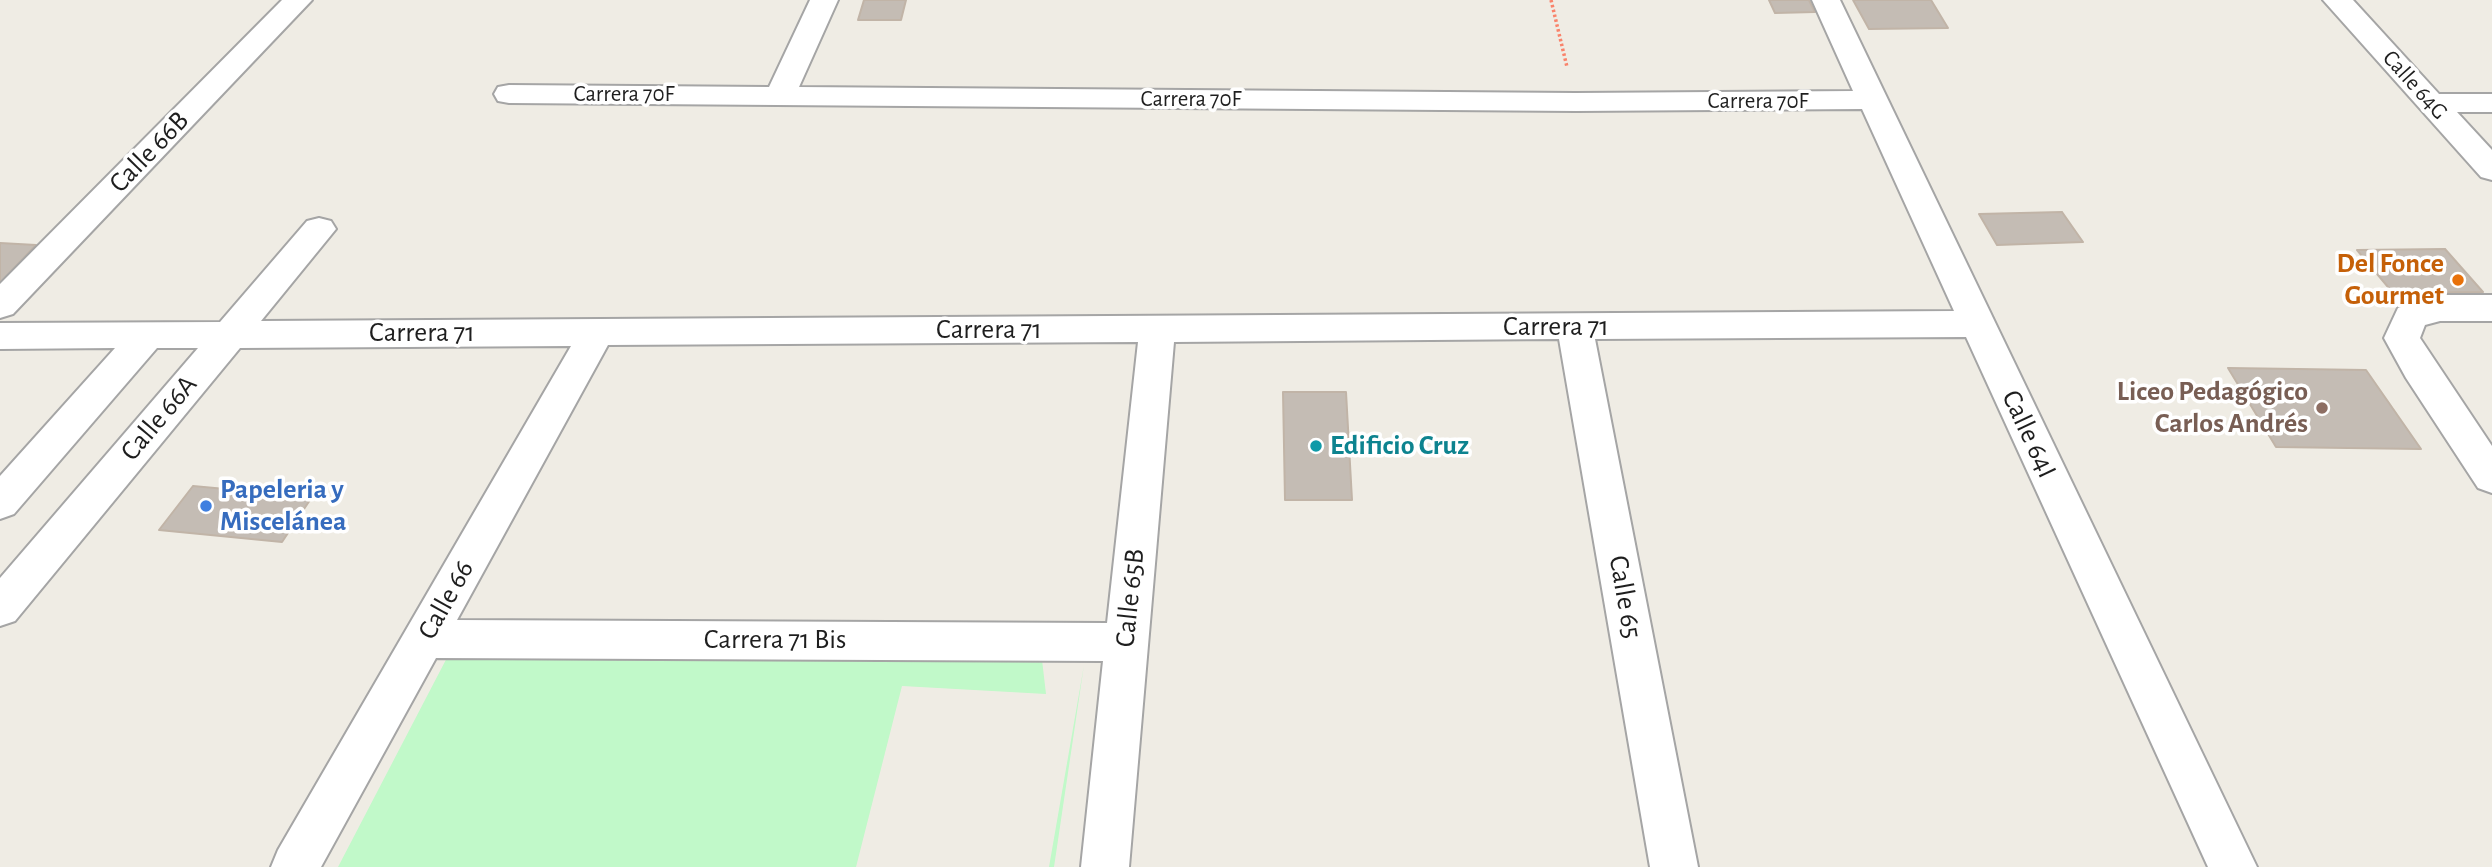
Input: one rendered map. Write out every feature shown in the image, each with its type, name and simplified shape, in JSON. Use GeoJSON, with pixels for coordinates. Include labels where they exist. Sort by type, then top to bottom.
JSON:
{"type":"FeatureCollection","features":[{"type":"Feature","properties":{"kind":"street","name":"Calle 66B"},"geometry":{"type":"LineString","coordinates":[[0,305],[298,0]]}},
{"type":"Feature","properties":{"kind":"street"},"geometry":{"type":"LineString","coordinates":[[780,95],[824,0]]}},
{"type":"Feature","properties":{"kind":"street","name":"Calle 64I"},"geometry":{"type":"LineString","coordinates":[[1825,0],[2232,867]]}},
{"type":"Feature","properties":{"kind":"street","name":"Calle 64G"},"geometry":{"type":"LineString","coordinates":[[2337,0],[2492,170]]}},
{"type":"Feature","properties":{"kind":"street","name":"Carrera 70F"},"geometry":{"type":"LineString","coordinates":[[509,94],[1576,102],[1872,100]]}},
{"type":"Feature","properties":{"kind":"street"},"geometry":{"type":"LineString","coordinates":[[2432,103],[2492,103]]}},
{"type":"Feature","properties":{"kind":"street","name":"Calle 66A"},"geometry":{"type":"LineString","coordinates":[[0,608],[319,229]]}},
{"type":"Feature","properties":{"kind":"street"},"geometry":{"type":"LineString","coordinates":[[2492,308],[2438,308],[2410,317],[2402,338],[2418,368],[2492,477]]}},
{"type":"Feature","properties":{"kind":"street","name":"Carrera 71"},"geometry":{"type":"LineString","coordinates":[[0,336],[1977,324]]}},
{"type":"Feature","properties":{"kind":"street","name":"Calle 65"},"geometry":{"type":"LineString","coordinates":[[1575,327],[1674,867]]}},
{"type":"Feature","properties":{"kind":"street","name":"Calle 65B"},"geometry":{"type":"LineString","coordinates":[[1105,867],[1157,329]]}},
{"type":"Feature","properties":{"kind":"street","name":"Calle 66"},"geometry":{"type":"LineString","coordinates":[[295,867],[597,332]]}},
{"type":"Feature","properties":{"kind":"street"},"geometry":{"type":"LineString","coordinates":[[0,503],[148,335]]}},
{"type":"Feature","properties":{"kind":"street","name":"Carrera 71 Bis"},"geometry":{"type":"LineString","coordinates":[[424,639],[1125,642]]}},
{"type":"Feature","properties":{"kind":"path"},"geometry":{"type":"LineString","coordinates":[[1551,0],[1576,102]]}},
{"type":"Feature","properties":{"kind":"green space"},"geometry":{"type":"Polygon","coordinates":[[[451,650],[1041,651],[1046,694],[902,686],[856,867],[338,867],[451,650]]]}},
{"type":"Feature","properties":{"kind":"green space"},"geometry":{"type":"Polygon","coordinates":[[[1084,665],[1054,867],[1049,867],[1084,665]]]}},
{"type":"Feature","properties":{"kind":"building"},"geometry":{"type":"Polygon","coordinates":[[[864,0],[906,0],[901,20],[858,20],[864,0]]]}},
{"type":"Feature","properties":{"kind":"building"},"geometry":{"type":"Polygon","coordinates":[[[1769,0],[1809,0],[1815,12],[1775,13],[1769,0]]]}},
{"type":"Feature","properties":{"kind":"building"},"geometry":{"type":"Polygon","coordinates":[[[1853,0],[1931,0],[1948,28],[1869,29],[1853,0]]]}},
{"type":"Feature","properties":{"kind":"building"},"geometry":{"type":"Polygon","coordinates":[[[2062,212],[2083,242],[1997,245],[1979,214],[2062,212]]]}},
{"type":"Feature","properties":{"kind":"building"},"geometry":{"type":"Polygon","coordinates":[[[0,243],[36,245],[0,283],[0,243]]]}},
{"type":"Feature","properties":{"kind":"building"},"geometry":{"type":"Polygon","coordinates":[[[2445,249],[2483,292],[2393,293],[2357,250],[2445,249]]]}},
{"type":"Feature","properties":{"kind":"building","name":"Liceo Pedagógico Carlos Andrés"},"geometry":{"type":"Polygon","coordinates":[[[2228,368],[2366,370],[2421,449],[2276,447],[2228,368]]]}},
{"type":"Feature","properties":{"kind":"building","name":"Edificio Cruz"},"geometry":{"type":"Polygon","coordinates":[[[1283,392],[1346,392],[1352,500],[1285,500],[1283,392]]]}},
{"type":"Feature","properties":{"kind":"building"},"geometry":{"type":"Polygon","coordinates":[[[193,486],[312,497],[282,542],[159,530],[193,486]]]}},
{"type":"Feature","properties":{"kind":"place","name":"Del Fonce Gourmet"},"geometry":{"type":"Point","coordinates":[2458,280]}},
{"type":"Feature","properties":{"kind":"place","name":"Liceo Pedagógico Carlos Andrés"},"geometry":{"type":"Point","coordinates":[2322,408]}},
{"type":"Feature","properties":{"kind":"place","name":"Edificio Cruz"},"geometry":{"type":"Point","coordinates":[1316,446]}},
{"type":"Feature","properties":{"kind":"place","name":"Papeleria y Miscelánea"},"geometry":{"type":"Point","coordinates":[206,506]}}]}
